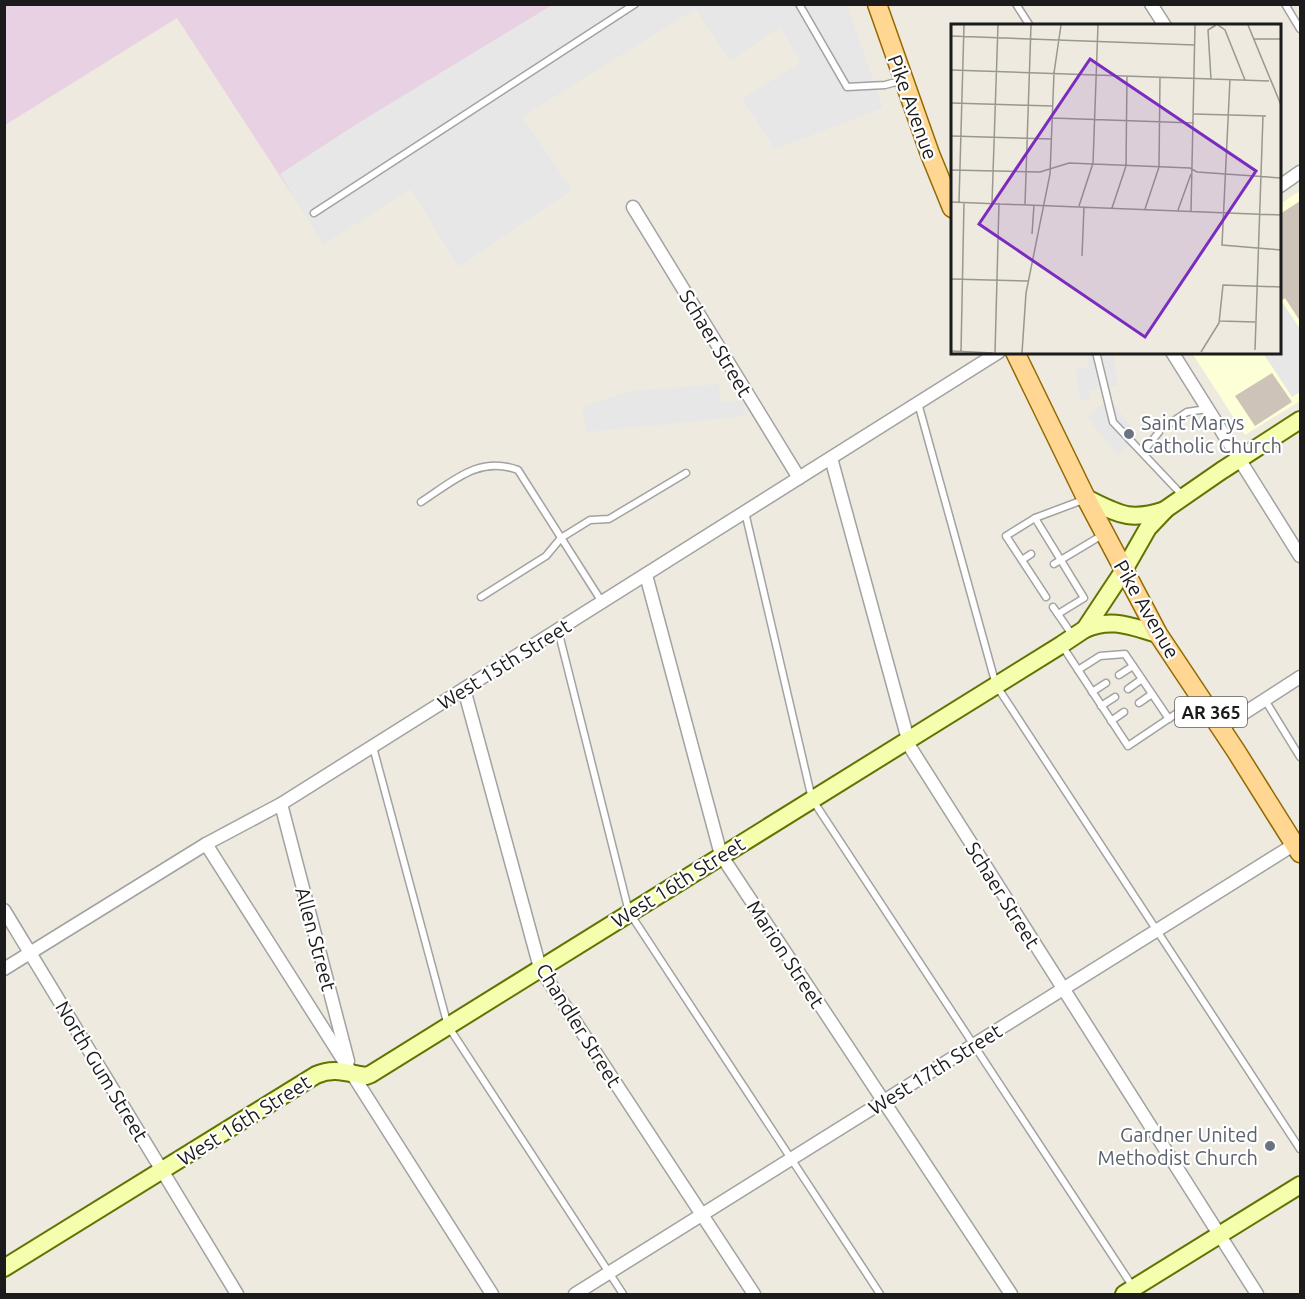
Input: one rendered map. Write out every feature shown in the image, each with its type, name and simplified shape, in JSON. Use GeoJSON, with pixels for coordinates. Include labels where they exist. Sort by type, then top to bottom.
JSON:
{"type":"FeatureCollection","features":[{"type":"Feature","properties":{"kind":"main road","name":"Pike Avenue"},"geometry":{"type":"LineString","coordinates":[[877,4],[903,80],[951,205]]}},
{"type":"Feature","properties":{"kind":"main road","name":"Pike Avenue"},"geometry":{"type":"LineString","coordinates":[[1015,354],[1086,498],[1158,634],[1298,849]]}},
{"type":"Feature","properties":{"kind":"street"},"geometry":{"type":"LineString","coordinates":[[1151,4],[1164,24]]}},
{"type":"Feature","properties":{"kind":"street"},"geometry":{"type":"LineString","coordinates":[[1281,185],[1300,172]]}},
{"type":"Feature","properties":{"kind":"street","name":"Schaer Street"},"geometry":{"type":"LineString","coordinates":[[633,207],[799,478]]}},
{"type":"Feature","properties":{"kind":"street","name":"West 15th Street"},"geometry":{"type":"LineString","coordinates":[[4,969],[206,844],[280,804],[372,747],[996,354]]}},
{"type":"Feature","properties":{"kind":"street"},"geometry":{"type":"LineString","coordinates":[[1173,354],[1300,552]]}},
{"type":"Feature","properties":{"kind":"street","name":"West 16th Street"},"geometry":{"type":"LineString","coordinates":[[4,1268],[316,1076],[328,1070],[366,1076],[371,1074],[1073,637],[1124,570],[1148,528],[1166,509],[1300,420]]}},
{"type":"Feature","properties":{"kind":"street","name":"Schaer Street"},"geometry":{"type":"LineString","coordinates":[[831,458],[910,747],[1257,1294]]}},
{"type":"Feature","properties":{"kind":"street"},"geometry":{"type":"LineString","coordinates":[[1086,498],[1119,514],[1136,517],[1147,516],[1166,509]]}},
{"type":"Feature","properties":{"kind":"street","name":"Marion Street"},"geometry":{"type":"LineString","coordinates":[[646,575],[721,855],[1011,1294]]}},
{"type":"Feature","properties":{"kind":"street"},"geometry":{"type":"LineString","coordinates":[[1073,637],[1107,622],[1158,634]]}},
{"type":"Feature","properties":{"kind":"street"},"geometry":{"type":"LineString","coordinates":[[1221,728],[1300,677]]}},
{"type":"Feature","properties":{"kind":"street","name":"Chandler Street"},"geometry":{"type":"LineString","coordinates":[[464,689],[540,968],[754,1294]]}},
{"type":"Feature","properties":{"kind":"street","name":"Allen Street"},"geometry":{"type":"LineString","coordinates":[[280,804],[351,1074]]}},
{"type":"Feature","properties":{"kind":"street","name":"Allen Street"},"geometry":{"type":"LineString","coordinates":[[206,844],[492,1294]]}},
{"type":"Feature","properties":{"kind":"street","name":"West 17th Street"},"geometry":{"type":"LineString","coordinates":[[575,1294],[1157,931],[1298,849]]}},
{"type":"Feature","properties":{"kind":"street","name":"North Gum Street"},"geometry":{"type":"LineString","coordinates":[[4,910],[237,1294]]}},
{"type":"Feature","properties":{"kind":"street"},"geometry":{"type":"LineString","coordinates":[[1129,1291],[1300,1185]]}},
{"type":"Feature","properties":{"kind":"lane"},"geometry":{"type":"LineString","coordinates":[[314,213],[635,4]]}},
{"type":"Feature","properties":{"kind":"lane"},"geometry":{"type":"LineString","coordinates":[[799,4],[847,87],[885,85],[903,80]]}},
{"type":"Feature","properties":{"kind":"lane"},"geometry":{"type":"LineString","coordinates":[[1016,4],[1029,24]]}},
{"type":"Feature","properties":{"kind":"lane"},"geometry":{"type":"LineString","coordinates":[[1285,4],[1300,29]]}},
{"type":"Feature","properties":{"kind":"lane"},"geometry":{"type":"LineString","coordinates":[[1096,354],[1113,422],[1184,497]]}},
{"type":"Feature","properties":{"kind":"lane"},"geometry":{"type":"LineString","coordinates":[[918,403],[996,686],[1300,1149]]}},
{"type":"Feature","properties":{"kind":"lane"},"geometry":{"type":"LineString","coordinates":[[1169,424],[1187,412],[1207,408]]}},
{"type":"Feature","properties":{"kind":"lane"},"geometry":{"type":"LineString","coordinates":[[1143,452],[1159,432]]}},
{"type":"Feature","properties":{"kind":"lane"},"geometry":{"type":"LineString","coordinates":[[421,502],[472,469],[502,464],[518,470],[602,602]]}},
{"type":"Feature","properties":{"kind":"lane"},"geometry":{"type":"LineString","coordinates":[[481,597],[546,556],[561,538],[590,520],[609,519],[686,473]]}},
{"type":"Feature","properties":{"kind":"lane"},"geometry":{"type":"LineString","coordinates":[[1052,586],[1045,594],[1006,536],[1035,518],[1086,498]]}},
{"type":"Feature","properties":{"kind":"lane"},"geometry":{"type":"LineString","coordinates":[[745,512],[812,799],[974,1045],[1129,1291]]}},
{"type":"Feature","properties":{"kind":"lane"},"geometry":{"type":"LineString","coordinates":[[1035,518],[1050,543],[1057,562],[1084,598],[1058,614]]}},
{"type":"Feature","properties":{"kind":"lane"},"geometry":{"type":"LineString","coordinates":[[1057,562],[1105,534]]}},
{"type":"Feature","properties":{"kind":"lane"},"geometry":{"type":"LineString","coordinates":[[1043,547],[1050,543]]}},
{"type":"Feature","properties":{"kind":"lane"},"geometry":{"type":"LineString","coordinates":[[1022,560],[1031,554]]}},
{"type":"Feature","properties":{"kind":"lane"},"geometry":{"type":"LineString","coordinates":[[1033,576],[1041,571]]}},
{"type":"Feature","properties":{"kind":"lane"},"geometry":{"type":"LineString","coordinates":[[1053,607],[1073,637],[1078,669],[1128,746],[1201,697]]}},
{"type":"Feature","properties":{"kind":"lane"},"geometry":{"type":"LineString","coordinates":[[558,630],[629,912],[880,1294]]}},
{"type":"Feature","properties":{"kind":"lane"},"geometry":{"type":"LineString","coordinates":[[1078,669],[1100,656],[1125,654],[1168,719]]}},
{"type":"Feature","properties":{"kind":"lane"},"geometry":{"type":"LineString","coordinates":[[1119,675],[1133,666]]}},
{"type":"Feature","properties":{"kind":"lane"},"geometry":{"type":"LineString","coordinates":[[1128,689],[1142,680]]}},
{"type":"Feature","properties":{"kind":"lane"},"geometry":{"type":"LineString","coordinates":[[1092,692],[1106,683]]}},
{"type":"Feature","properties":{"kind":"lane"},"geometry":{"type":"LineString","coordinates":[[1139,703],[1152,694]]}},
{"type":"Feature","properties":{"kind":"lane"},"geometry":{"type":"LineString","coordinates":[[1101,706],[1115,697]]}},
{"type":"Feature","properties":{"kind":"lane"},"geometry":{"type":"LineString","coordinates":[[1265,700],[1300,757]]}},
{"type":"Feature","properties":{"kind":"lane"},"geometry":{"type":"LineString","coordinates":[[1111,721],[1124,712]]}},
{"type":"Feature","properties":{"kind":"lane"},"geometry":{"type":"LineString","coordinates":[[372,747],[448,1026],[623,1294]]}},
{"type":"Feature","properties":{"kind":"shaded area"},"geometry":{"type":"Polygon","coordinates":[[[5,5],[586,5],[293,196],[177,18],[5,125],[5,5]]]}},
{"type":"Feature","properties":{"kind":"shaded area"},"geometry":{"type":"Polygon","coordinates":[[[552,5],[847,5],[883,108],[775,149],[742,99],[801,62],[780,27],[730,61],[695,9],[522,117],[572,190],[458,267],[411,189],[323,245],[280,174],[355,125],[552,5]]]}},
{"type":"Feature","properties":{"kind":"shaded area"},"geometry":{"type":"Polygon","coordinates":[[[1300,191],[1300,295],[1289,303],[1300,321],[1300,401],[1245,435],[1193,354],[1281,354],[1281,203],[1300,191]]]}},
{"type":"Feature","properties":{"kind":"shaded area"},"geometry":{"type":"Polygon","coordinates":[[[1283,303],[1300,329],[1300,392],[1292,397],[1264,354],[1281,354],[1281,305],[1283,303]]]}},
{"type":"Feature","properties":{"kind":"shaded area"},"geometry":{"type":"Polygon","coordinates":[[[1087,354],[1113,354],[1118,386],[1089,390],[1090,399],[1080,400],[1076,369],[1089,367],[1087,354]]]}},
{"type":"Feature","properties":{"kind":"shaded area"},"geometry":{"type":"Polygon","coordinates":[[[719,384],[720,402],[743,401],[746,416],[587,432],[582,407],[631,391],[719,384]]]}},
{"type":"Feature","properties":{"kind":"shaded area"},"geometry":{"type":"Polygon","coordinates":[[[1109,399],[1140,437],[1118,455],[1087,417],[1109,399]]]}},
{"type":"Feature","properties":{"kind":"building"},"geometry":{"type":"Polygon","coordinates":[[[1300,201],[1300,321],[1285,298],[1281,301],[1281,213],[1300,201]]]}},
{"type":"Feature","properties":{"kind":"building"},"geometry":{"type":"Polygon","coordinates":[[[1272,373],[1292,402],[1255,426],[1235,396],[1272,373]]]}},
{"type":"Feature","properties":{"kind":"place","name":"Saint Marys Catholic Church"},"geometry":{"type":"Point","coordinates":[1129,434]}},
{"type":"Feature","properties":{"kind":"place","name":"Gardner United Methodist Church"},"geometry":{"type":"Point","coordinates":[1270,1146]}}]}
